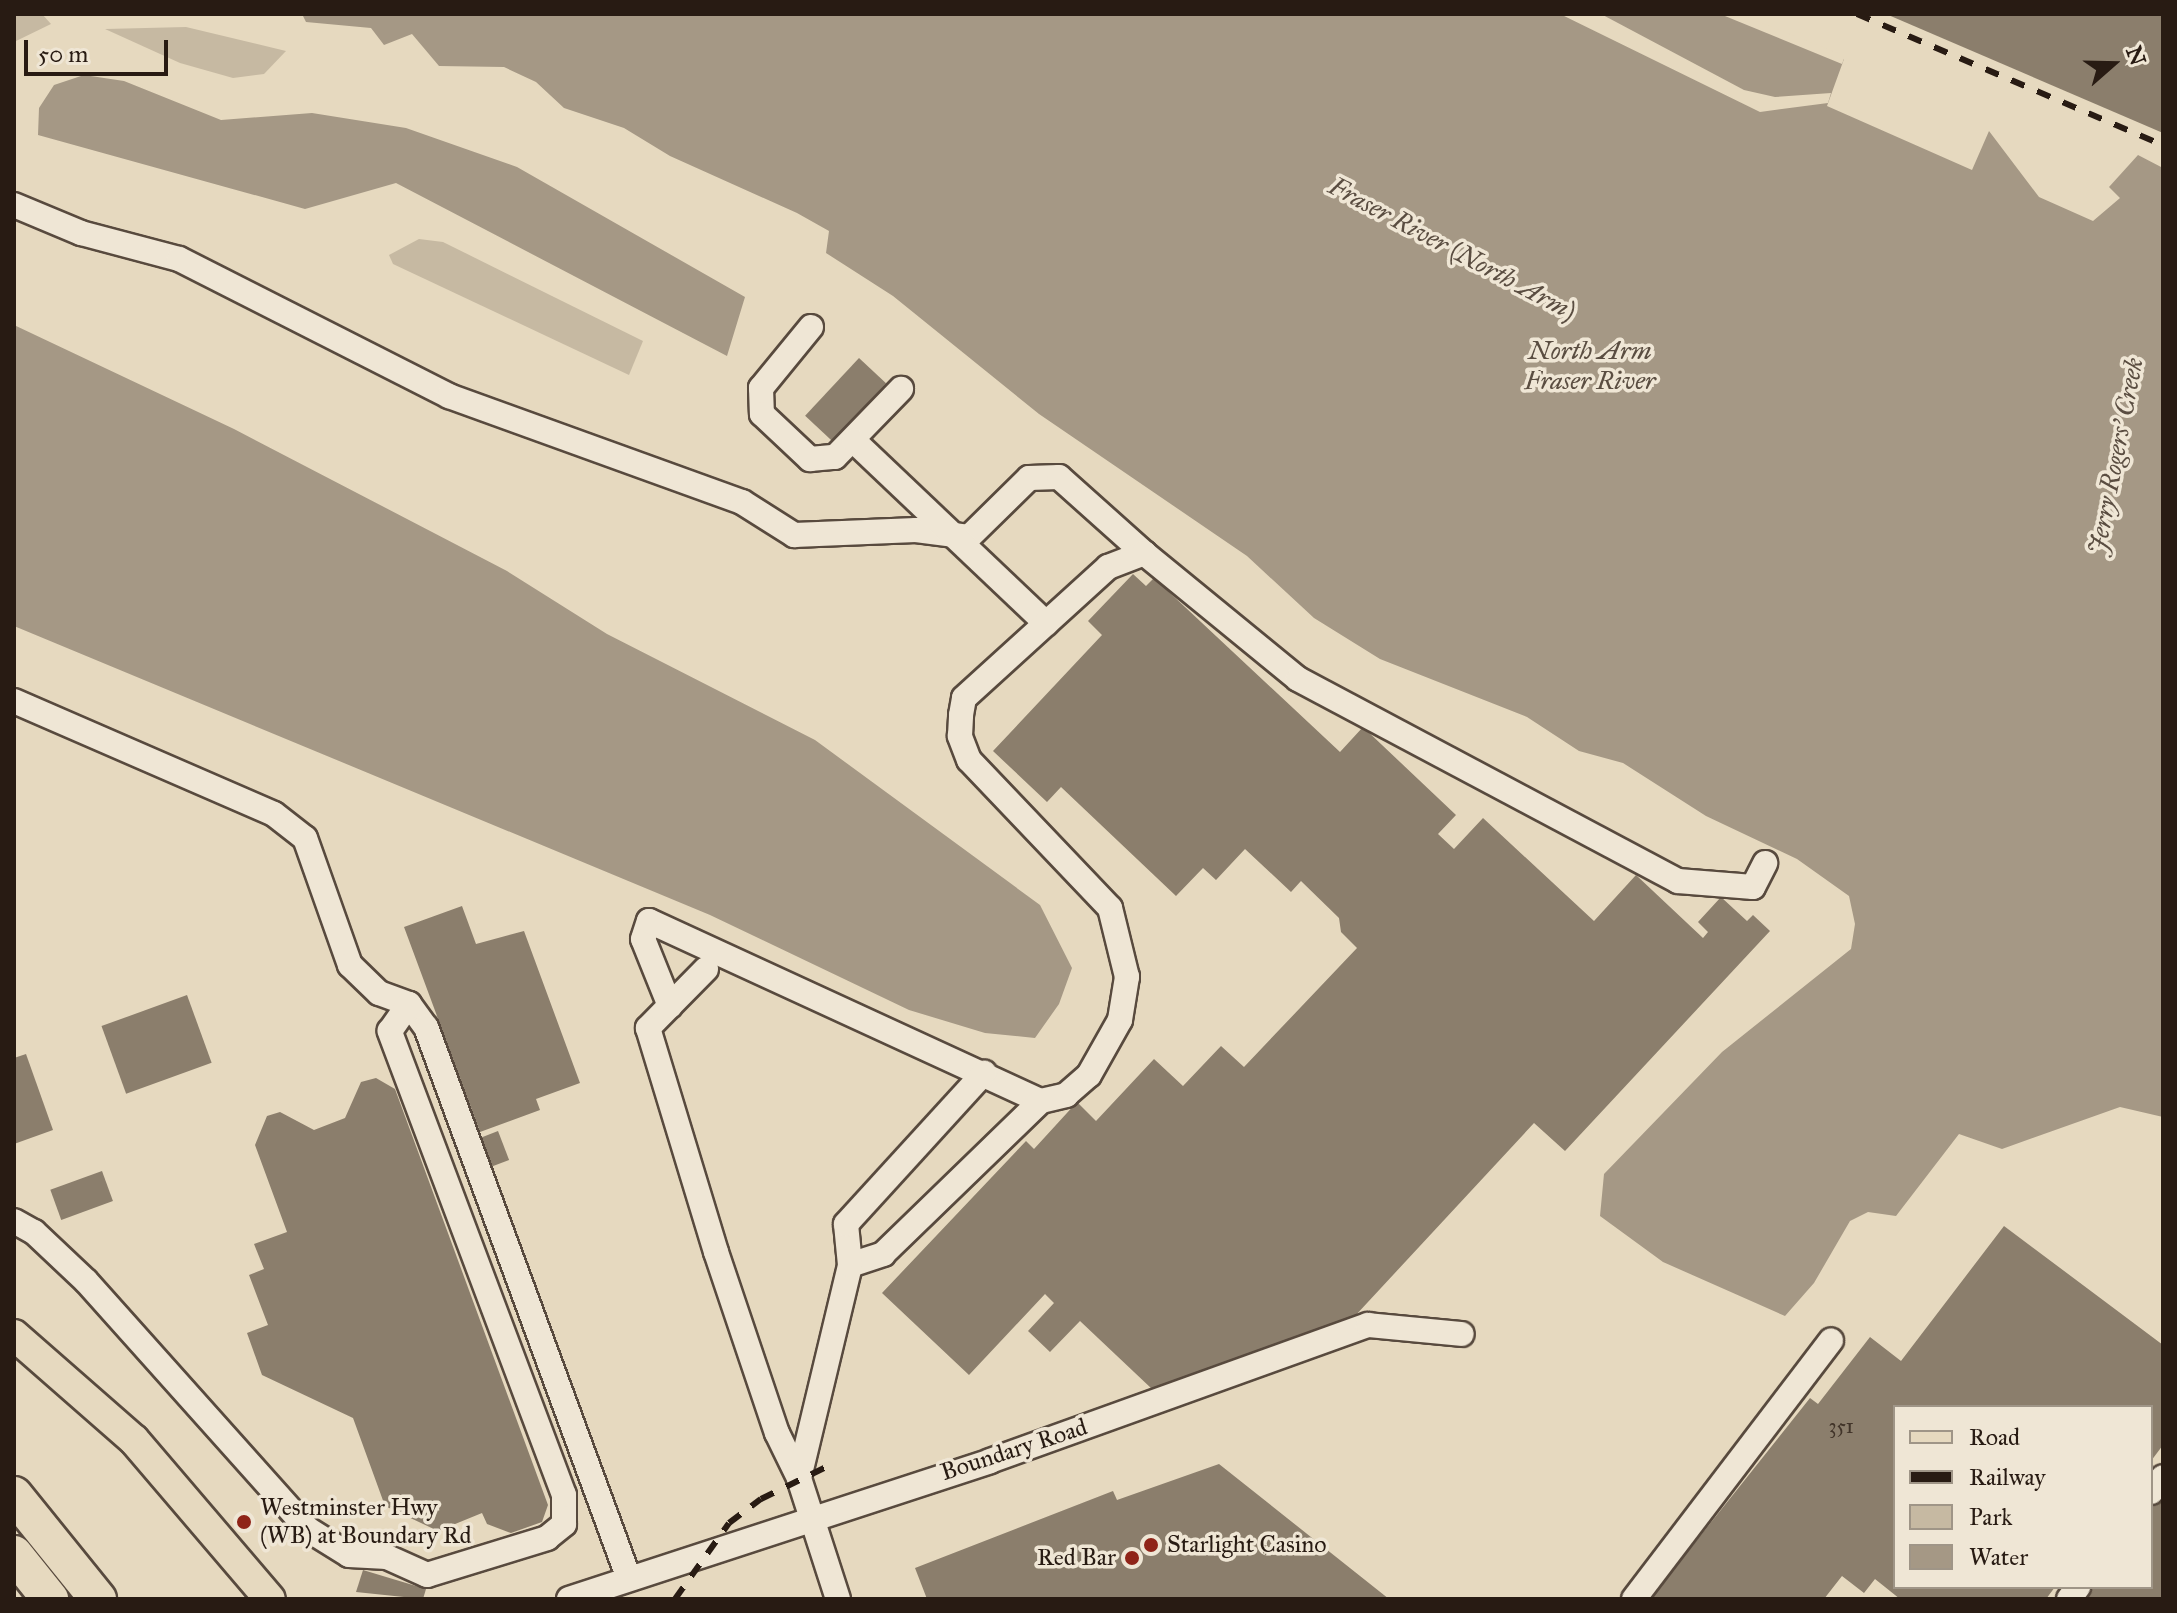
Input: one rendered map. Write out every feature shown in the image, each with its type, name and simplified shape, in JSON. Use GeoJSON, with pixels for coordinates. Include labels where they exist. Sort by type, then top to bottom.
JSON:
{"type":"FeatureCollection","features":[{"type":"Feature","properties":{"kind":"highway"},"geometry":{"type":"LineString","coordinates":[[14,1495],[98,1599]]}},
{"type":"Feature","properties":{"kind":"highway"},"geometry":{"type":"LineString","coordinates":[[14,1554],[50,1599]]}},
{"type":"Feature","properties":{"kind":"main road"},"geometry":{"type":"LineString","coordinates":[[14,1335],[134,1440],[270,1599]]}},
{"type":"Feature","properties":{"kind":"street"},"geometry":{"type":"LineString","coordinates":[[14,205],[81,233],[179,259],[449,396],[742,502],[794,535],[949,534],[969,537],[1029,478],[1059,477],[1144,553],[1298,679],[1678,881],[1753,887],[1765,863]]}},
{"type":"Feature","properties":{"kind":"street"},"geometry":{"type":"LineString","coordinates":[[811,327],[761,388],[762,414],[810,459],[835,457],[854,441],[901,389]]}},
{"type":"Feature","properties":{"kind":"street"},"geometry":{"type":"LineString","coordinates":[[854,441],[1046,623]]}},
{"type":"Feature","properties":{"kind":"street"},"geometry":{"type":"LineString","coordinates":[[850,1265],[883,1254],[1041,1101],[1066,1095],[1105,1054],[1120,1020],[1127,977],[1110,908],[969,760],[960,736],[964,698],[1108,567],[1144,553]]}},
{"type":"Feature","properties":{"kind":"street"},"geometry":{"type":"LineString","coordinates":[[14,701],[274,814],[305,838],[350,965],[379,993],[409,1004],[426,1027],[628,1576]]}},
{"type":"Feature","properties":{"kind":"street"},"geometry":{"type":"LineString","coordinates":[[670,1006],[643,939],[649,921],[1041,1101]]}},
{"type":"Feature","properties":{"kind":"street"},"geometry":{"type":"LineString","coordinates":[[706,969],[648,1028],[716,1252],[799,1478],[808,1519],[838,1599]]}},
{"type":"Feature","properties":{"kind":"street"},"geometry":{"type":"LineString","coordinates":[[14,1221],[34,1232],[86,1281],[309,1530],[349,1555],[387,1557],[427,1575],[547,1538],[564,1524],[564,1495],[390,1031],[409,1004]]}},
{"type":"Feature","properties":{"kind":"street"},"geometry":{"type":"LineString","coordinates":[[799,1478],[850,1265],[846,1224],[984,1073]]}},
{"type":"Feature","properties":{"kind":"street","name":"Boundary Road"},"geometry":{"type":"LineString","coordinates":[[569,1599],[628,1576],[990,1461],[1368,1325],[1462,1334]]}},
{"type":"Feature","properties":{"kind":"street"},"geometry":{"type":"LineString","coordinates":[[1634,1599],[1831,1340]]}},
{"type":"Feature","properties":{"kind":"green space"},"geometry":{"type":"Polygon","coordinates":[[[14,14],[42,14],[51,24],[14,42],[14,14]]]}},
{"type":"Feature","properties":{"kind":"green space"},"geometry":{"type":"Polygon","coordinates":[[[186,27],[286,51],[264,74],[233,78],[180,63],[105,29],[186,27]]]}},
{"type":"Feature","properties":{"kind":"green space"},"geometry":{"type":"Polygon","coordinates":[[[419,239],[443,242],[643,341],[629,375],[393,264],[389,255],[419,239]]]}},
{"type":"Feature","properties":{"kind":"water","name":"North Arm Fraser River"},"geometry":{"type":"Polygon","coordinates":[[[302,14],[1730,14],[1844,59],[1827,106],[1972,170],[1989,131],[2039,197],[2093,221],[2120,198],[2109,187],[2138,155],[2163,168],[2163,1117],[2120,1107],[2002,1149],[1959,1134],[1896,1216],[1868,1212],[1850,1221],[1814,1283],[1785,1316],[1663,1262],[1600,1216],[1604,1174],[1722,1052],[1851,949],[1855,924],[1849,896],[1797,859],[1706,816],[1623,763],[1579,751],[1527,717],[1380,659],[1314,618],[1247,556],[1039,414],[893,296],[826,253],[829,231],[797,213],[670,156],[624,128],[564,108],[536,82],[504,67],[439,66],[412,34],[384,45],[371,28],[306,22],[302,14]]]}},
{"type":"Feature","properties":{"kind":"water"},"geometry":{"type":"Polygon","coordinates":[[[84,75],[124,81],[221,120],[312,113],[406,128],[517,167],[745,297],[727,356],[396,183],[305,209],[38,135],[39,108],[54,85],[84,75]]]}},
{"type":"Feature","properties":{"kind":"water"},"geometry":{"type":"Polygon","coordinates":[[[14,325],[234,429],[507,571],[607,634],[815,740],[1040,905],[1072,968],[1059,1004],[1035,1038],[985,1033],[909,1010],[710,915],[14,626],[14,325]]]}},
{"type":"Feature","properties":{"kind":"pier"},"geometry":{"type":"Polygon","coordinates":[[[1560,14],[1601,14],[1744,90],[1775,97],[1831,93],[1828,103],[1760,112],[1560,14]]]}},
{"type":"Feature","properties":{"kind":"pier"},"geometry":{"type":"Polygon","coordinates":[[[1720,14],[1739,14],[1845,56],[1842,64],[1720,14]]]}},
{"type":"Feature","properties":{"kind":"building"},"geometry":{"type":"Polygon","coordinates":[[[1886,14],[2163,14],[2163,133],[1886,14]]]}},
{"type":"Feature","properties":{"kind":"building"},"geometry":{"type":"Polygon","coordinates":[[[859,358],[886,383],[832,441],[805,416],[859,358]]]}},
{"type":"Feature","properties":{"kind":"building"},"geometry":{"type":"Polygon","coordinates":[[[1133,574],[1146,586],[1154,578],[1340,752],[1363,727],[1456,815],[1438,834],[1454,849],[1483,818],[1594,921],[1636,875],[1703,938],[1708,932],[1698,922],[1721,897],[1747,921],[1753,915],[1770,931],[1565,1151],[1534,1123],[1355,1316],[1152,1389],[1080,1321],[1050,1352],[1028,1331],[1054,1303],[1045,1294],[969,1375],[882,1293],[1026,1141],[1034,1149],[1077,1102],[1096,1121],[1154,1059],[1183,1086],[1221,1046],[1244,1067],[1357,948],[1341,932],[1339,918],[1301,881],[1291,892],[1245,849],[1216,880],[1203,868],[1176,896],[1061,787],[1047,802],[993,751],[1102,635],[1088,621],[1133,574]]]}},
{"type":"Feature","properties":{"kind":"building"},"geometry":{"type":"Polygon","coordinates":[[[462,906],[476,944],[524,931],[580,1083],[536,1099],[540,1110],[480,1132],[404,927],[462,906]]]}},
{"type":"Feature","properties":{"kind":"building"},"geometry":{"type":"Polygon","coordinates":[[[187,995],[212,1063],[126,1094],[101,1026],[187,995]]]}},
{"type":"Feature","properties":{"kind":"building"},"geometry":{"type":"Polygon","coordinates":[[[26,1054],[53,1130],[14,1144],[14,1058],[26,1054]]]}},
{"type":"Feature","properties":{"kind":"building"},"geometry":{"type":"Polygon","coordinates":[[[376,1078],[395,1089],[548,1505],[542,1522],[511,1533],[487,1524],[482,1513],[438,1531],[385,1506],[353,1418],[262,1375],[247,1333],[268,1325],[249,1275],[264,1269],[254,1244],[287,1232],[255,1145],[267,1116],[280,1112],[314,1130],[345,1118],[361,1082],[376,1078]]]}},
{"type":"Feature","properties":{"kind":"building"},"geometry":{"type":"Polygon","coordinates":[[[498,1131],[509,1160],[489,1168],[477,1139],[498,1131]]]}},
{"type":"Feature","properties":{"kind":"building"},"geometry":{"type":"Polygon","coordinates":[[[102,1171],[113,1201],[61,1220],[50,1190],[102,1171]]]}},
{"type":"Feature","properties":{"kind":"building"},"geometry":{"type":"Polygon","coordinates":[[[2004,1226],[2163,1345],[2163,1445],[2153,1458],[2153,1405],[1893,1405],[1893,1589],[2054,1589],[2046,1599],[1900,1599],[1875,1579],[1864,1593],[1842,1576],[1824,1599],[1650,1599],[1810,1398],[1818,1404],[1870,1337],[1901,1361],[2004,1226]]]}},
{"type":"Feature","properties":{"kind":"building","name":"Starlight Casino"},"geometry":{"type":"Polygon","coordinates":[[[1219,1464],[1389,1599],[927,1599],[915,1568],[1113,1491],[1117,1500],[1219,1464]]]}},
{"type":"Feature","properties":{"kind":"building"},"geometry":{"type":"Polygon","coordinates":[[[2163,1494],[2163,1599],[2082,1599],[2090,1589],[2153,1589],[2153,1506],[2163,1494]]]}},
{"type":"Feature","properties":{"kind":"building"},"geometry":{"type":"Polygon","coordinates":[[[363,1570],[426,1589],[423,1599],[356,1592],[363,1570]]]}},
{"type":"Feature","properties":{"kind":"railway"},"geometry":{"type":"LineString","coordinates":[[1857,14],[2163,145]]}},
{"type":"Feature","properties":{"kind":"railway"},"geometry":{"type":"LineString","coordinates":[[675,1599],[729,1523],[761,1499],[826,1467]]}},
{"type":"Feature","properties":{"kind":"place","name":"Westminster Hwy (WB) at Boundary Rd"},"geometry":{"type":"Point","coordinates":[244,1522]}},
{"type":"Feature","properties":{"kind":"place","name":"Starlight Casino"},"geometry":{"type":"Point","coordinates":[1151,1545]}},
{"type":"Feature","properties":{"kind":"place","name":"Red Bar"},"geometry":{"type":"Point","coordinates":[1132,1558]}},
{"type":"Feature","properties":{"kind":"water label","name":"Fraser River (North Arm)"},"geometry":{"type":"Point","coordinates":[1452,249]}},
{"type":"Feature","properties":{"kind":"water label","name":"Jerry Rogers' Creek"},"geometry":{"type":"Point","coordinates":[2116,456]}}]}
